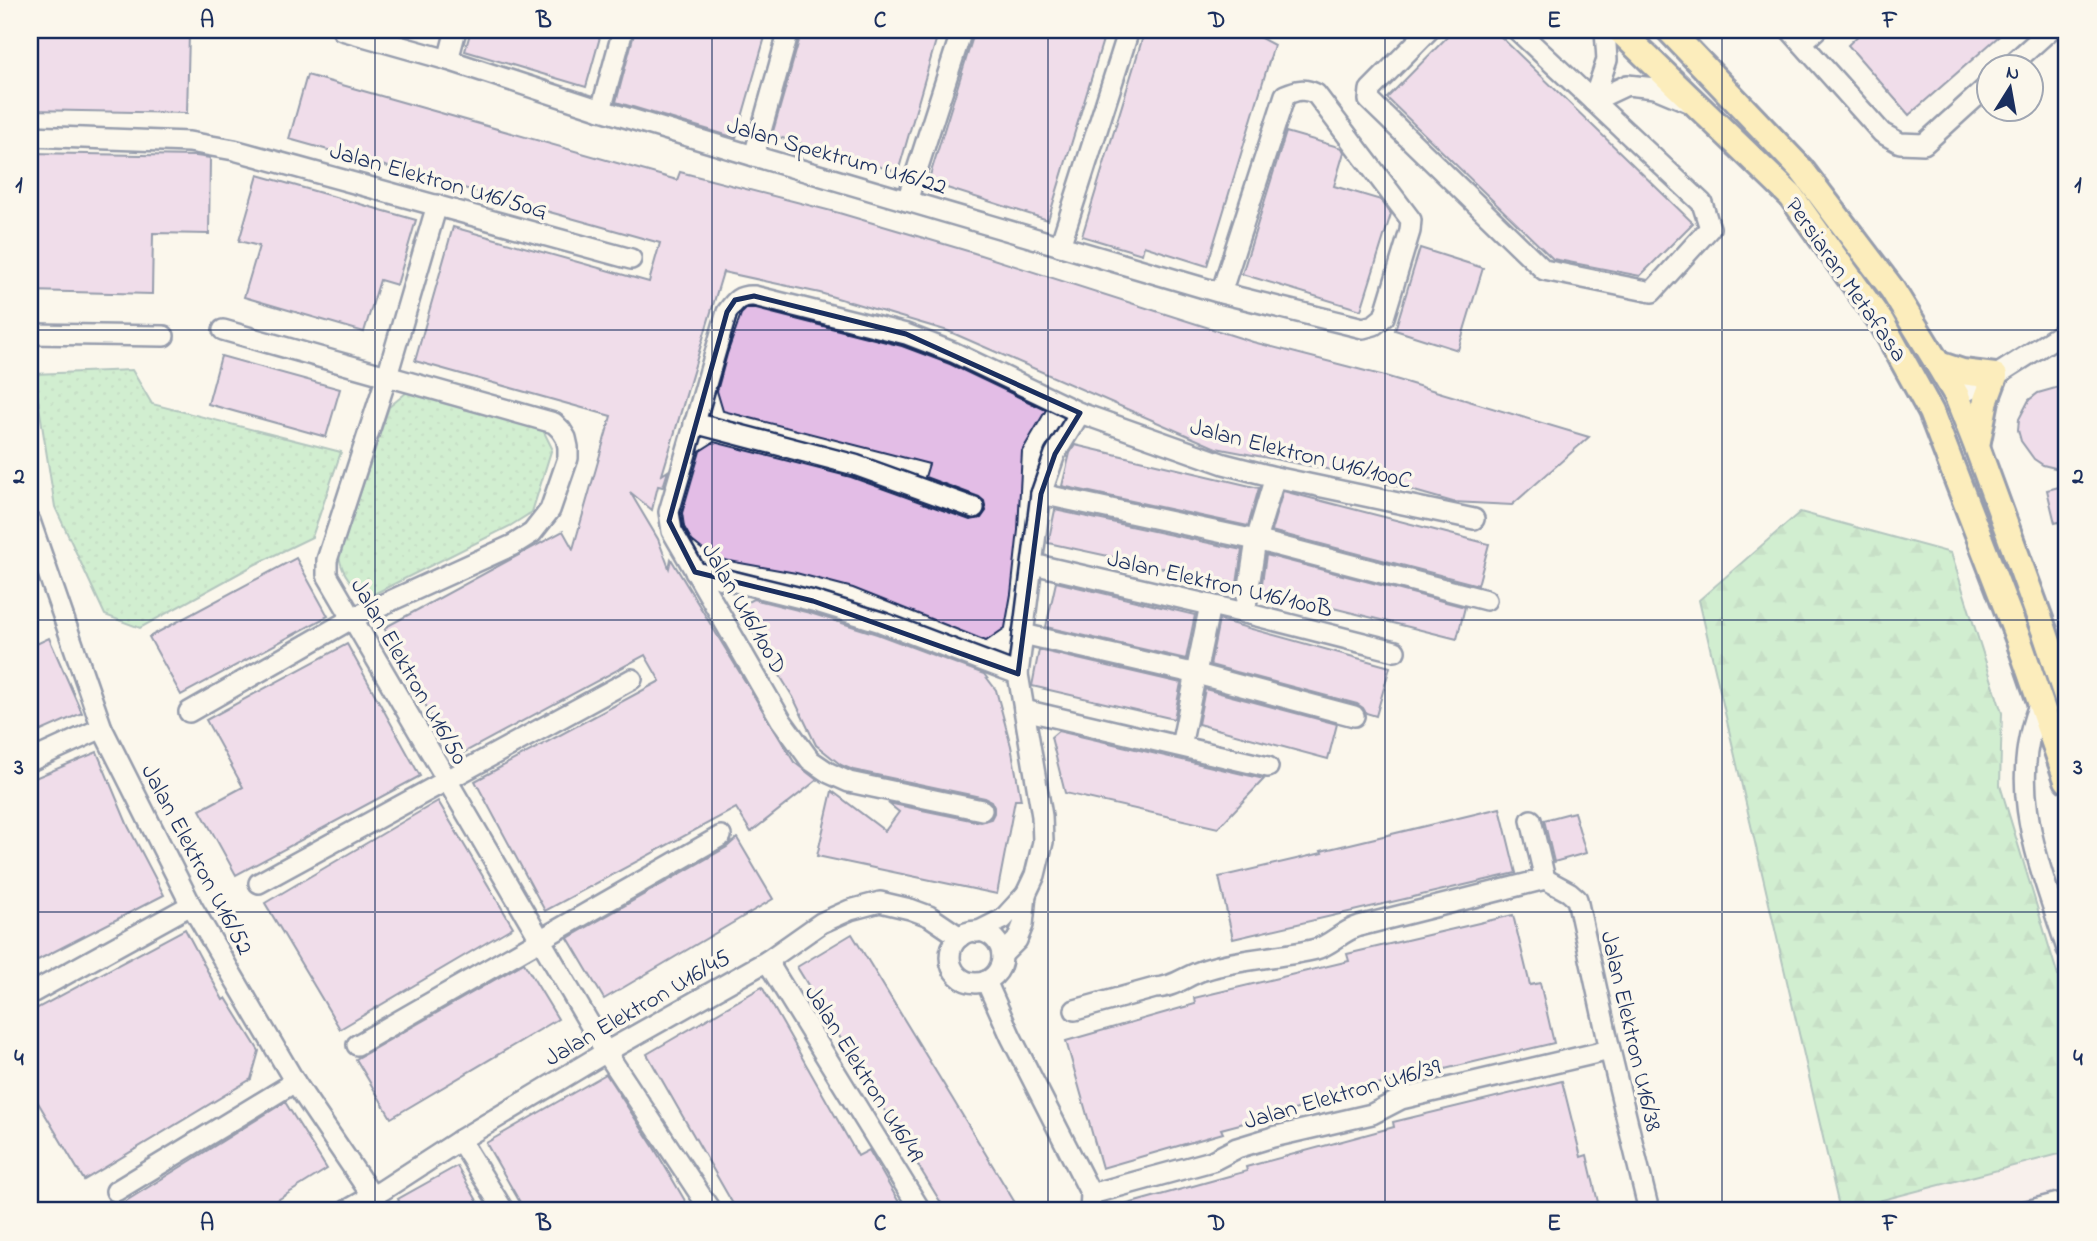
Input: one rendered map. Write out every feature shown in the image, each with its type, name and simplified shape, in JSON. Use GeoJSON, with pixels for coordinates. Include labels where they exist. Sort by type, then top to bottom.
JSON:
{"type":"FeatureCollection","features":[{"type":"Feature","properties":{"kind":"main road","name":"Persiaran Metafasa"},"geometry":{"type":"LineString","coordinates":[[1619,30],[1791,196],[1882,323],[1931,412],[2041,699],[2067,780]]}},
{"type":"Feature","properties":{"kind":"main road","name":"Persiaran Metafasa"},"geometry":{"type":"LineString","coordinates":[[1669,30],[1801,169],[1892,289],[1938,364],[1957,396],[1977,447],[2067,699]]}},
{"type":"Feature","properties":{"kind":"main road"},"geometry":{"type":"LineString","coordinates":[[1938,364],[1962,372],[1995,376],[1986,400],[1977,447]]}},
{"type":"Feature","properties":{"kind":"main road"},"geometry":{"type":"LineString","coordinates":[[1944,446],[1946,411],[1957,396]]}},
{"type":"Feature","properties":{"kind":"street","name":"Jalan Spektrum U16/22"},"geometry":{"type":"LineString","coordinates":[[342,30],[754,156],[1221,293],[1363,328],[1374,325],[1384,317],[1411,220],[1316,94],[1308,90],[1298,89],[1285,95],[1221,293]]}},
{"type":"Feature","properties":{"kind":"street"},"geometry":{"type":"LineString","coordinates":[[448,61],[456,30]]}},
{"type":"Feature","properties":{"kind":"street"},"geometry":{"type":"LineString","coordinates":[[601,110],[623,30]]}},
{"type":"Feature","properties":{"kind":"street"},"geometry":{"type":"LineString","coordinates":[[754,156],[789,30]]}},
{"type":"Feature","properties":{"kind":"street"},"geometry":{"type":"LineString","coordinates":[[907,201],[962,30]]}},
{"type":"Feature","properties":{"kind":"street"},"geometry":{"type":"LineString","coordinates":[[1060,246],[1129,30]]}},
{"type":"Feature","properties":{"kind":"street"},"geometry":{"type":"LineString","coordinates":[[1429,30],[1370,90],[1368,100],[1544,270],[1652,292],[1710,228],[1702,203],[1517,30]]}},
{"type":"Feature","properties":{"kind":"street"},"geometry":{"type":"LineString","coordinates":[[1593,101],[1607,60],[1605,30]]}},
{"type":"Feature","properties":{"kind":"street"},"geometry":{"type":"LineString","coordinates":[[2026,52],[2050,30]]}},
{"type":"Feature","properties":{"kind":"street"},"geometry":{"type":"LineString","coordinates":[[1802,34],[1882,132],[1900,143],[1924,144],[1974,99]]}},
{"type":"Feature","properties":{"kind":"street"},"geometry":{"type":"LineString","coordinates":[[1593,101],[1627,85],[1655,88],[1698,105]]}},
{"type":"Feature","properties":{"kind":"street","name":"Jalan Elektron U16/50G"},"geometry":{"type":"LineString","coordinates":[[30,136],[189,142],[234,150],[631,259]]}},
{"type":"Feature","properties":{"kind":"street","name":"Jalan Elektron U16/50"},"geometry":{"type":"LineString","coordinates":[[437,205],[387,376],[325,568],[445,780],[606,1052],[711,1211]]}},
{"type":"Feature","properties":{"kind":"street","name":"Jalan Elektron U16/100C"},"geometry":{"type":"LineString","coordinates":[[735,300],[754,296],[906,334],[955,353],[1080,413],[1224,464],[1474,519]]}},
{"type":"Feature","properties":{"kind":"street","name":"Jalan U16/100D"},"geometry":{"type":"LineString","coordinates":[[735,300],[727,312],[669,512],[672,531],[781,720],[810,760],[849,782],[982,810]]}},
{"type":"Feature","properties":{"kind":"street"},"geometry":{"type":"LineString","coordinates":[[189,712],[352,618],[513,545],[532,533],[550,510],[568,458],[566,438],[554,423],[223,330]]}},
{"type":"Feature","properties":{"kind":"street"},"geometry":{"type":"LineString","coordinates":[[1957,396],[1995,376],[2067,330]]}},
{"type":"Feature","properties":{"kind":"street"},"geometry":{"type":"LineString","coordinates":[[30,334],[163,336]]}},
{"type":"Feature","properties":{"kind":"street"},"geometry":{"type":"LineString","coordinates":[[969,934],[991,936],[1000,948],[1001,964],[998,971],[986,981],[969,982],[956,973],[951,966],[951,950],[969,934],[1003,919],[1026,894],[1035,875],[1043,842],[1042,816],[1018,674],[1041,494],[1055,454],[1080,413]]}},
{"type":"Feature","properties":{"kind":"street"},"geometry":{"type":"LineString","coordinates":[[694,423],[855,465],[974,508]]}},
{"type":"Feature","properties":{"kind":"street"},"geometry":{"type":"LineString","coordinates":[[1245,613],[1256,540],[1275,477]]}},
{"type":"Feature","properties":{"kind":"street"},"geometry":{"type":"LineString","coordinates":[[1041,494],[1256,540],[1486,600]]}},
{"type":"Feature","properties":{"kind":"street","name":"Jalan Elektron U16/52"},"geometry":{"type":"LineString","coordinates":[[30,521],[102,728],[191,905],[295,1082],[372,1196]]}},
{"type":"Feature","properties":{"kind":"street","name":"Jalan Elektron U16/100B"},"geometry":{"type":"LineString","coordinates":[[1033,564],[1395,651]]}},
{"type":"Feature","properties":{"kind":"street"},"geometry":{"type":"LineString","coordinates":[[695,572],[813,601],[881,622],[1018,674]]}},
{"type":"Feature","properties":{"kind":"street"},"geometry":{"type":"LineString","coordinates":[[1181,746],[1210,605]]}},
{"type":"Feature","properties":{"kind":"street"},"geometry":{"type":"LineString","coordinates":[[1023,634],[1197,674],[1354,716]]}},
{"type":"Feature","properties":{"kind":"street"},"geometry":{"type":"LineString","coordinates":[[259,883],[632,679]]}},
{"type":"Feature","properties":{"kind":"street"},"geometry":{"type":"LineString","coordinates":[[2041,699],[2031,723],[2024,766],[2025,806],[2031,839],[2067,949]]}},
{"type":"Feature","properties":{"kind":"street"},"geometry":{"type":"LineString","coordinates":[[1024,710],[1268,767]]}},
{"type":"Feature","properties":{"kind":"street"},"geometry":{"type":"LineString","coordinates":[[30,761],[102,728]]}},
{"type":"Feature","properties":{"kind":"street"},"geometry":{"type":"LineString","coordinates":[[1075,1010],[1155,988],[1168,988],[1181,978],[1206,969],[1319,948],[1346,930],[1359,926],[1545,879],[1531,820]]}},
{"type":"Feature","properties":{"kind":"street"},"geometry":{"type":"LineString","coordinates":[[357,1045],[721,836]]}},
{"type":"Feature","properties":{"kind":"street","name":"Jalan Elektron U16/38"},"geometry":{"type":"LineString","coordinates":[[1545,879],[1577,899],[1609,1050],[1649,1211]]}},
{"type":"Feature","properties":{"kind":"street"},"geometry":{"type":"LineString","coordinates":[[1002,955],[1017,940],[1023,925],[1026,894]]}},
{"type":"Feature","properties":{"kind":"street","name":"Jalan Elektron U16/45"},"geometry":{"type":"LineString","coordinates":[[346,1211],[606,1052],[767,961],[821,923],[850,910],[880,902],[910,908],[929,916],[946,929],[969,934]]}},
{"type":"Feature","properties":{"kind":"street"},"geometry":{"type":"LineString","coordinates":[[30,994],[191,905]]}},
{"type":"Feature","properties":{"kind":"street","name":"Jalan Elektron U16/49"},"geometry":{"type":"LineString","coordinates":[[767,961],[921,1211]]}},
{"type":"Feature","properties":{"kind":"street"},"geometry":{"type":"LineString","coordinates":[[986,981],[1091,1202]]}},
{"type":"Feature","properties":{"kind":"street","name":"Jalan Elektron U16/39"},"geometry":{"type":"LineString","coordinates":[[1091,1202],[1212,1161],[1237,1148],[1372,1114],[1401,1099],[1609,1050]]}},
{"type":"Feature","properties":{"kind":"street"},"geometry":{"type":"LineString","coordinates":[[116,1191],[295,1082]]}},
{"type":"Feature","properties":{"kind":"street"},"geometry":{"type":"LineString","coordinates":[[460,1140],[504,1211]]}},
{"type":"Feature","properties":{"kind":"street"},"geometry":{"type":"LineString","coordinates":[[2027,1211],[2067,1201]]}},
{"type":"Feature","properties":{"kind":"highlighted area"},"geometry":{"type":"Polygon","coordinates":[[[754,296],[906,334],[1080,413],[1055,454],[1041,494],[1018,674],[813,601],[695,572],[669,521],[727,312],[735,300],[754,296]]]}},
{"type":"Feature","properties":{"kind":"shaded area"},"geometry":{"type":"Polygon","coordinates":[[[2067,1152],[2067,1211],[1840,1211],[2067,1152]]]}},
{"type":"Feature","properties":{"kind":"green space"},"geometry":{"type":"Polygon","coordinates":[[[132,370],[152,404],[341,452],[312,537],[254,565],[140,628],[105,615],[55,507],[34,374],[132,370]]]}},
{"type":"Feature","properties":{"kind":"green space"},"geometry":{"type":"Polygon","coordinates":[[[407,392],[543,430],[552,448],[532,512],[510,526],[368,597],[349,580],[339,557],[389,407],[407,392]]]}},
{"type":"Feature","properties":{"kind":"green space"},"geometry":{"type":"Polygon","coordinates":[[[1800,512],[1951,553],[2002,713],[2000,785],[2061,986],[2067,990],[2067,1152],[1840,1211],[1699,600],[1800,512]]]}},
{"type":"Feature","properties":{"kind":"building"},"geometry":{"type":"Polygon","coordinates":[[[471,30],[602,30],[586,87],[465,51],[471,30]]]}},
{"type":"Feature","properties":{"kind":"building"},"geometry":{"type":"Polygon","coordinates":[[[635,30],[767,30],[736,138],[616,102],[635,30]]]}},
{"type":"Feature","properties":{"kind":"building"},"geometry":{"type":"Polygon","coordinates":[[[802,30],[939,30],[898,172],[772,135],[802,30]]]}},
{"type":"Feature","properties":{"kind":"building"},"geometry":{"type":"Polygon","coordinates":[[[975,30],[1106,30],[1048,220],[928,182],[975,30]]]}},
{"type":"Feature","properties":{"kind":"building"},"geometry":{"type":"Polygon","coordinates":[[[1145,30],[1246,30],[1274,45],[1207,266],[1144,246],[1142,254],[1082,236],[1145,30]]]}},
{"type":"Feature","properties":{"kind":"building"},"geometry":{"type":"Polygon","coordinates":[[[1454,30],[1494,30],[1693,223],[1640,276],[1553,259],[1387,98],[1454,30]]]}},
{"type":"Feature","properties":{"kind":"building"},"geometry":{"type":"Polygon","coordinates":[[[1864,30],[2006,30],[1981,52],[1974,52],[1974,58],[1909,115],[1848,45],[1864,30]]]}},
{"type":"Feature","properties":{"kind":"building"},"geometry":{"type":"Polygon","coordinates":[[[30,31],[189,34],[187,113],[30,110],[30,31]]]}},
{"type":"Feature","properties":{"kind":"building"},"geometry":{"type":"Polygon","coordinates":[[[307,75],[677,180],[680,172],[839,213],[1253,342],[1385,376],[1589,437],[1512,505],[1453,502],[1358,475],[1216,448],[948,331],[820,293],[723,272],[662,475],[668,471],[663,487],[658,486],[652,510],[630,492],[658,539],[669,568],[671,559],[794,762],[817,780],[751,832],[736,808],[545,911],[475,781],[660,681],[645,655],[454,758],[384,628],[563,531],[573,549],[611,416],[415,361],[453,227],[649,282],[660,243],[289,139],[307,75]]]}},
{"type":"Feature","properties":{"kind":"building"},"geometry":{"type":"Polygon","coordinates":[[[1286,132],[1342,148],[1344,152],[1334,186],[1381,200],[1391,214],[1361,310],[1242,274],[1286,132]]]}},
{"type":"Feature","properties":{"kind":"building"},"geometry":{"type":"Polygon","coordinates":[[[30,153],[210,158],[209,234],[153,233],[152,294],[30,291],[30,153]]]}},
{"type":"Feature","properties":{"kind":"building"},"geometry":{"type":"Polygon","coordinates":[[[258,175],[416,220],[397,285],[380,280],[364,332],[244,297],[259,246],[239,241],[258,175]]]}},
{"type":"Feature","properties":{"kind":"building"},"geometry":{"type":"Polygon","coordinates":[[[1420,248],[1483,268],[1458,350],[1395,330],[1420,248]]]}},
{"type":"Feature","properties":{"kind":"building"},"geometry":{"type":"Polygon","coordinates":[[[752,308],[902,346],[950,364],[1046,410],[1022,451],[1018,530],[1005,628],[986,641],[853,588],[796,573],[713,558],[692,541],[684,527],[682,513],[700,451],[714,442],[851,477],[970,520],[981,518],[986,511],[984,501],[979,497],[925,477],[929,464],[723,411],[717,391],[727,354],[741,314],[752,308]]]}},
{"type":"Feature","properties":{"kind":"building"},"geometry":{"type":"Polygon","coordinates":[[[221,356],[340,389],[326,437],[208,404],[221,356]]]}},
{"type":"Feature","properties":{"kind":"building"},"geometry":{"type":"Polygon","coordinates":[[[2059,387],[2067,388],[2067,471],[2043,465],[2034,459],[2021,441],[2018,430],[2019,419],[2029,400],[2038,393],[2059,387]]]}},
{"type":"Feature","properties":{"kind":"building"},"geometry":{"type":"Polygon","coordinates":[[[1075,445],[1259,488],[1248,526],[1062,486],[1070,453],[1075,445]]]}},
{"type":"Feature","properties":{"kind":"building"},"geometry":{"type":"Polygon","coordinates":[[[2067,485],[2067,520],[2055,523],[2047,490],[2067,485]]]}},
{"type":"Feature","properties":{"kind":"building"},"geometry":{"type":"Polygon","coordinates":[[[1283,491],[1489,544],[1478,585],[1271,531],[1283,491]]]}},
{"type":"Feature","properties":{"kind":"building"},"geometry":{"type":"Polygon","coordinates":[[[1055,510],[1242,550],[1237,584],[1048,543],[1055,510]]]}},
{"type":"Feature","properties":{"kind":"building"},"geometry":{"type":"Polygon","coordinates":[[[1266,555],[1465,607],[1457,639],[1261,590],[1266,555]]]}},
{"type":"Feature","properties":{"kind":"building"},"geometry":{"type":"Polygon","coordinates":[[[296,558],[328,616],[181,695],[149,637],[296,558]]]}},
{"type":"Feature","properties":{"kind":"building"},"geometry":{"type":"Polygon","coordinates":[[[1056,582],[1195,615],[1186,659],[1046,627],[1056,582]]]}},
{"type":"Feature","properties":{"kind":"building"},"geometry":{"type":"Polygon","coordinates":[[[753,599],[877,634],[984,674],[996,690],[1011,746],[1021,800],[1015,800],[997,894],[817,856],[832,791],[885,831],[899,812],[888,803],[980,822],[991,819],[994,807],[991,801],[985,798],[853,770],[841,765],[816,745],[793,697],[738,607],[753,599]]]}},
{"type":"Feature","properties":{"kind":"building"},"geometry":{"type":"Polygon","coordinates":[[[1219,620],[1390,667],[1376,716],[1366,713],[1357,704],[1210,665],[1219,620]]]}},
{"type":"Feature","properties":{"kind":"building"},"geometry":{"type":"Polygon","coordinates":[[[49,638],[82,713],[30,736],[30,647],[49,638]]]}},
{"type":"Feature","properties":{"kind":"building"},"geometry":{"type":"Polygon","coordinates":[[[347,644],[420,776],[236,875],[200,810],[243,787],[206,720],[347,644]]]}},
{"type":"Feature","properties":{"kind":"building"},"geometry":{"type":"Polygon","coordinates":[[[1039,650],[1181,683],[1174,719],[1032,686],[1039,650]]]}},
{"type":"Feature","properties":{"kind":"building"},"geometry":{"type":"Polygon","coordinates":[[[1205,689],[1337,724],[1328,759],[1198,724],[1205,689]]]}},
{"type":"Feature","properties":{"kind":"building"},"geometry":{"type":"Polygon","coordinates":[[[1058,731],[1264,779],[1218,828],[1065,793],[1051,737],[1058,731]]]}},
{"type":"Feature","properties":{"kind":"building"},"geometry":{"type":"Polygon","coordinates":[[[97,752],[128,826],[164,895],[30,964],[30,780],[97,752]]]}},
{"type":"Feature","properties":{"kind":"building"},"geometry":{"type":"Polygon","coordinates":[[[438,801],[513,927],[340,1029],[265,903],[438,801]]]}},
{"type":"Feature","properties":{"kind":"building"},"geometry":{"type":"Polygon","coordinates":[[[1500,808],[1516,873],[1233,939],[1219,877],[1500,808]]]}},
{"type":"Feature","properties":{"kind":"building"},"geometry":{"type":"Polygon","coordinates":[[[1574,812],[1586,853],[1554,862],[1544,820],[1574,812]]]}},
{"type":"Feature","properties":{"kind":"building"},"geometry":{"type":"Polygon","coordinates":[[[737,838],[773,899],[604,999],[568,938],[727,847],[737,838]]]}},
{"type":"Feature","properties":{"kind":"building"},"geometry":{"type":"Polygon","coordinates":[[[1513,915],[1530,985],[1540,983],[1554,1043],[1369,1087],[1370,1090],[1221,1129],[1223,1133],[1102,1168],[1066,1041],[1195,1004],[1194,998],[1349,961],[1347,954],[1513,915]]]}},
{"type":"Feature","properties":{"kind":"building"},"geometry":{"type":"Polygon","coordinates":[[[185,929],[223,1000],[226,998],[259,1051],[251,1079],[84,1180],[30,1089],[30,1012],[185,929]]]}},
{"type":"Feature","properties":{"kind":"building"},"geometry":{"type":"Polygon","coordinates":[[[852,934],[1020,1211],[946,1211],[797,967],[852,934]]]}},
{"type":"Feature","properties":{"kind":"building"},"geometry":{"type":"Polygon","coordinates":[[[524,963],[558,1019],[391,1118],[356,1059],[524,963]]]}},
{"type":"Feature","properties":{"kind":"building"},"geometry":{"type":"Polygon","coordinates":[[[762,987],[858,1156],[869,1150],[904,1211],[737,1211],[647,1054],[762,987]]]}},
{"type":"Feature","properties":{"kind":"building"},"geometry":{"type":"Polygon","coordinates":[[[606,1074],[691,1211],[525,1211],[486,1143],[606,1074]]]}},
{"type":"Feature","properties":{"kind":"building"},"geometry":{"type":"Polygon","coordinates":[[[1562,1081],[1581,1157],[1587,1155],[1600,1211],[1118,1211],[1117,1207],[1247,1171],[1246,1167],[1394,1127],[1393,1122],[1562,1081]]]}},
{"type":"Feature","properties":{"kind":"building"},"geometry":{"type":"Polygon","coordinates":[[[285,1102],[327,1169],[260,1211],[110,1211],[285,1102]]]}},
{"type":"Feature","properties":{"kind":"building"},"geometry":{"type":"Polygon","coordinates":[[[457,1166],[483,1211],[381,1211],[399,1201],[398,1199],[457,1166]]]}}]}
